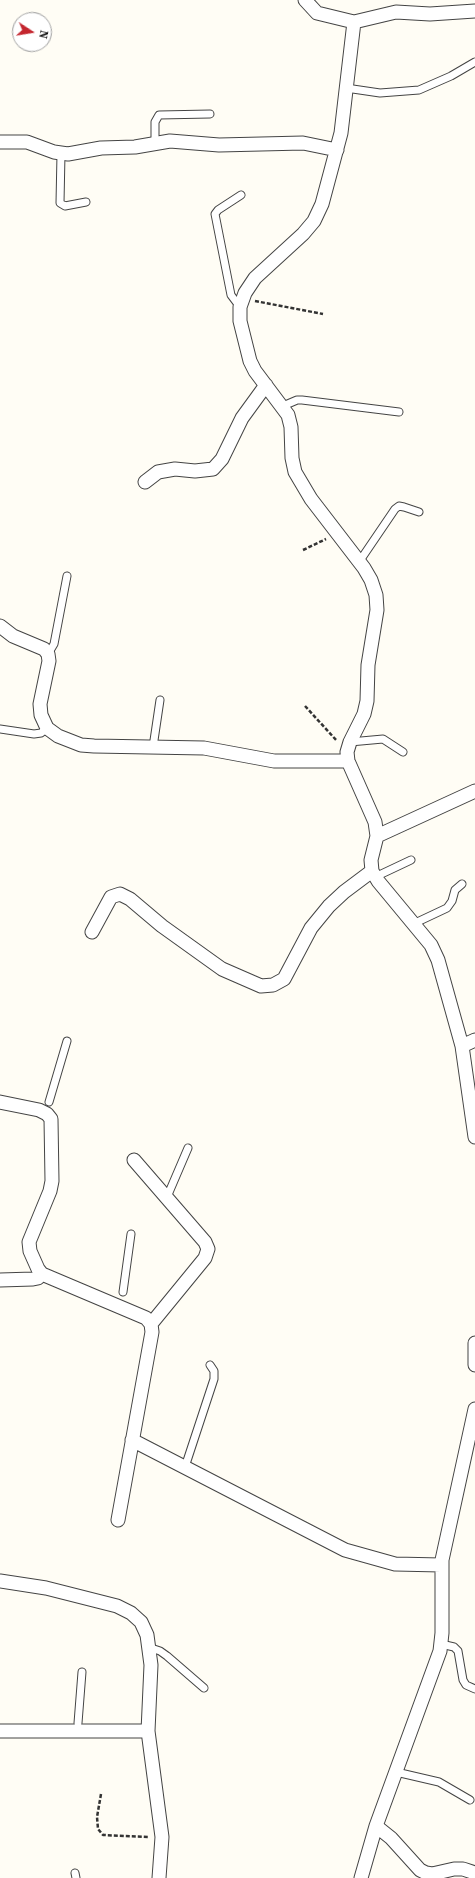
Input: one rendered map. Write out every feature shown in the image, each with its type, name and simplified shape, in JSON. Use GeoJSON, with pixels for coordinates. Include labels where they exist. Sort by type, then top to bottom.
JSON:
{"type":"FeatureCollection","features":[{"type":"Feature","properties":{"kind":"street"},"geometry":{"type":"LineString","coordinates":[[305,0],[316,13],[354,22],[396,12],[430,14],[475,11]]}},
{"type":"Feature","properties":{"kind":"street"},"geometry":{"type":"LineString","coordinates":[[354,22],[337,150],[322,204],[314,221],[303,234],[255,278],[242,303],[240,321],[250,361],[255,371],[283,406],[291,427],[292,458],[295,472],[311,499],[371,580],[376,595],[377,610],[368,665],[367,701],[364,714],[348,751],[375,822],[377,836],[371,860],[374,874],[431,945],[438,960],[462,1046],[472,1094],[475,1137]]}},
{"type":"Feature","properties":{"kind":"street"},"geometry":{"type":"LineString","coordinates":[[0,142],[27,142],[61,154],[155,144],[170,141],[219,145],[303,143],[337,150]]}},
{"type":"Feature","properties":{"kind":"street"},"geometry":{"type":"LineString","coordinates":[[145,482],[158,472],[175,469],[195,471],[213,469],[222,459],[242,418],[266,385]]}},
{"type":"Feature","properties":{"kind":"street"},"geometry":{"type":"LineString","coordinates":[[0,626],[13,636],[44,649],[48,654],[49,661],[40,704],[40,715],[47,728],[58,736],[81,744],[94,746],[204,748],[274,761],[348,751]]}},
{"type":"Feature","properties":{"kind":"street"},"geometry":{"type":"LineString","coordinates":[[377,836],[474,794]]}},
{"type":"Feature","properties":{"kind":"street"},"geometry":{"type":"LineString","coordinates":[[92,932],[111,897],[120,894],[130,899],[162,926],[222,969],[261,986],[273,985],[284,979],[311,928],[329,906],[344,892],[374,874]]}},
{"type":"Feature","properties":{"kind":"street"},"geometry":{"type":"LineString","coordinates":[[462,1046],[475,1040]]}},
{"type":"Feature","properties":{"kind":"street"},"geometry":{"type":"LineString","coordinates":[[0,1102],[39,1110],[48,1108],[51,1119],[52,1181],[47,1200],[29,1242],[30,1251],[38,1269],[42,1274],[121,1304],[146,1318],[151,1324],[152,1332],[118,1520]]}},
{"type":"Feature","properties":{"kind":"street"},"geometry":{"type":"LineString","coordinates":[[134,1160],[205,1242],[208,1249],[205,1258],[151,1324]]}},
{"type":"Feature","properties":{"kind":"street"},"geometry":{"type":"LineString","coordinates":[[0,1280],[33,1279],[38,1278],[42,1274]]}},
{"type":"Feature","properties":{"kind":"street"},"geometry":{"type":"LineString","coordinates":[[475,1344],[475,1366]]}},
{"type":"Feature","properties":{"kind":"street"},"geometry":{"type":"LineString","coordinates":[[361,1878],[376,1826],[434,1673],[441,1644],[441,1565],[475,1409]]}},
{"type":"Feature","properties":{"kind":"street"},"geometry":{"type":"LineString","coordinates":[[132,1440],[185,1466],[345,1550],[395,1564],[441,1565]]}},
{"type":"Feature","properties":{"kind":"street"},"geometry":{"type":"LineString","coordinates":[[0,1581],[46,1588],[117,1606],[131,1613],[140,1622],[147,1635],[152,1677],[148,1731],[162,1837],[159,1878]]}},
{"type":"Feature","properties":{"kind":"street"},"geometry":{"type":"LineString","coordinates":[[0,1731],[78,1728],[148,1731]]}},
{"type":"Feature","properties":{"kind":"street"},"geometry":{"type":"LineString","coordinates":[[376,1826],[391,1838],[420,1870],[426,1873],[432,1874],[458,1869],[475,1874]]}},
{"type":"Feature","properties":{"kind":"lane"},"geometry":{"type":"LineString","coordinates":[[346,88],[380,93],[419,90],[451,76],[475,62]]}},
{"type":"Feature","properties":{"kind":"lane"},"geometry":{"type":"LineString","coordinates":[[155,144],[155,122],[158,115],[210,114]]}},
{"type":"Feature","properties":{"kind":"lane"},"geometry":{"type":"LineString","coordinates":[[61,154],[60,203],[65,206],[86,202]]}},
{"type":"Feature","properties":{"kind":"lane"},"geometry":{"type":"LineString","coordinates":[[241,194],[218,210],[215,214],[231,295],[242,303]]}},
{"type":"Feature","properties":{"kind":"lane"},"geometry":{"type":"LineString","coordinates":[[283,406],[296,400],[302,400],[399,412]]}},
{"type":"Feature","properties":{"kind":"lane"},"geometry":{"type":"LineString","coordinates":[[359,562],[395,509],[399,506],[419,512]]}},
{"type":"Feature","properties":{"kind":"lane"},"geometry":{"type":"LineString","coordinates":[[48,654],[54,644],[67,576]]}},
{"type":"Feature","properties":{"kind":"lane"},"geometry":{"type":"LineString","coordinates":[[153,747],[160,700]]}},
{"type":"Feature","properties":{"kind":"lane"},"geometry":{"type":"LineString","coordinates":[[0,729],[34,734],[41,733],[47,728]]}},
{"type":"Feature","properties":{"kind":"lane"},"geometry":{"type":"LineString","coordinates":[[348,751],[383,739],[403,752]]}},
{"type":"Feature","properties":{"kind":"lane"},"geometry":{"type":"LineString","coordinates":[[374,874],[411,860]]}},
{"type":"Feature","properties":{"kind":"lane"},"geometry":{"type":"LineString","coordinates":[[413,924],[447,908],[452,901],[455,890],[462,884]]}},
{"type":"Feature","properties":{"kind":"lane"},"geometry":{"type":"LineString","coordinates":[[48,1108],[67,1041]]}},
{"type":"Feature","properties":{"kind":"lane"},"geometry":{"type":"LineString","coordinates":[[167,1197],[188,1148]]}},
{"type":"Feature","properties":{"kind":"lane"},"geometry":{"type":"LineString","coordinates":[[123,1292],[131,1234]]}},
{"type":"Feature","properties":{"kind":"lane"},"geometry":{"type":"LineString","coordinates":[[185,1466],[214,1379],[214,1371],[210,1365]]}},
{"type":"Feature","properties":{"kind":"lane"},"geometry":{"type":"LineString","coordinates":[[441,1644],[454,1647],[458,1651],[463,1680],[466,1685],[475,1689]]}},
{"type":"Feature","properties":{"kind":"lane"},"geometry":{"type":"LineString","coordinates":[[148,1647],[160,1651],[167,1656],[204,1688]]}},
{"type":"Feature","properties":{"kind":"lane"},"geometry":{"type":"LineString","coordinates":[[78,1728],[82,1672]]}},
{"type":"Feature","properties":{"kind":"lane"},"geometry":{"type":"LineString","coordinates":[[396,1772],[439,1782],[470,1800]]}},
{"type":"Feature","properties":{"kind":"path"},"geometry":{"type":"LineString","coordinates":[[242,303],[323,314]]}},
{"type":"Feature","properties":{"kind":"path"},"geometry":{"type":"LineString","coordinates":[[303,550],[337,533]]}},
{"type":"Feature","properties":{"kind":"path"},"geometry":{"type":"LineString","coordinates":[[305,706],[348,751]]}},
{"type":"Feature","properties":{"kind":"path"},"geometry":{"type":"LineString","coordinates":[[101,1794],[97,1817],[98,1828],[103,1835],[162,1837]]}}]}
